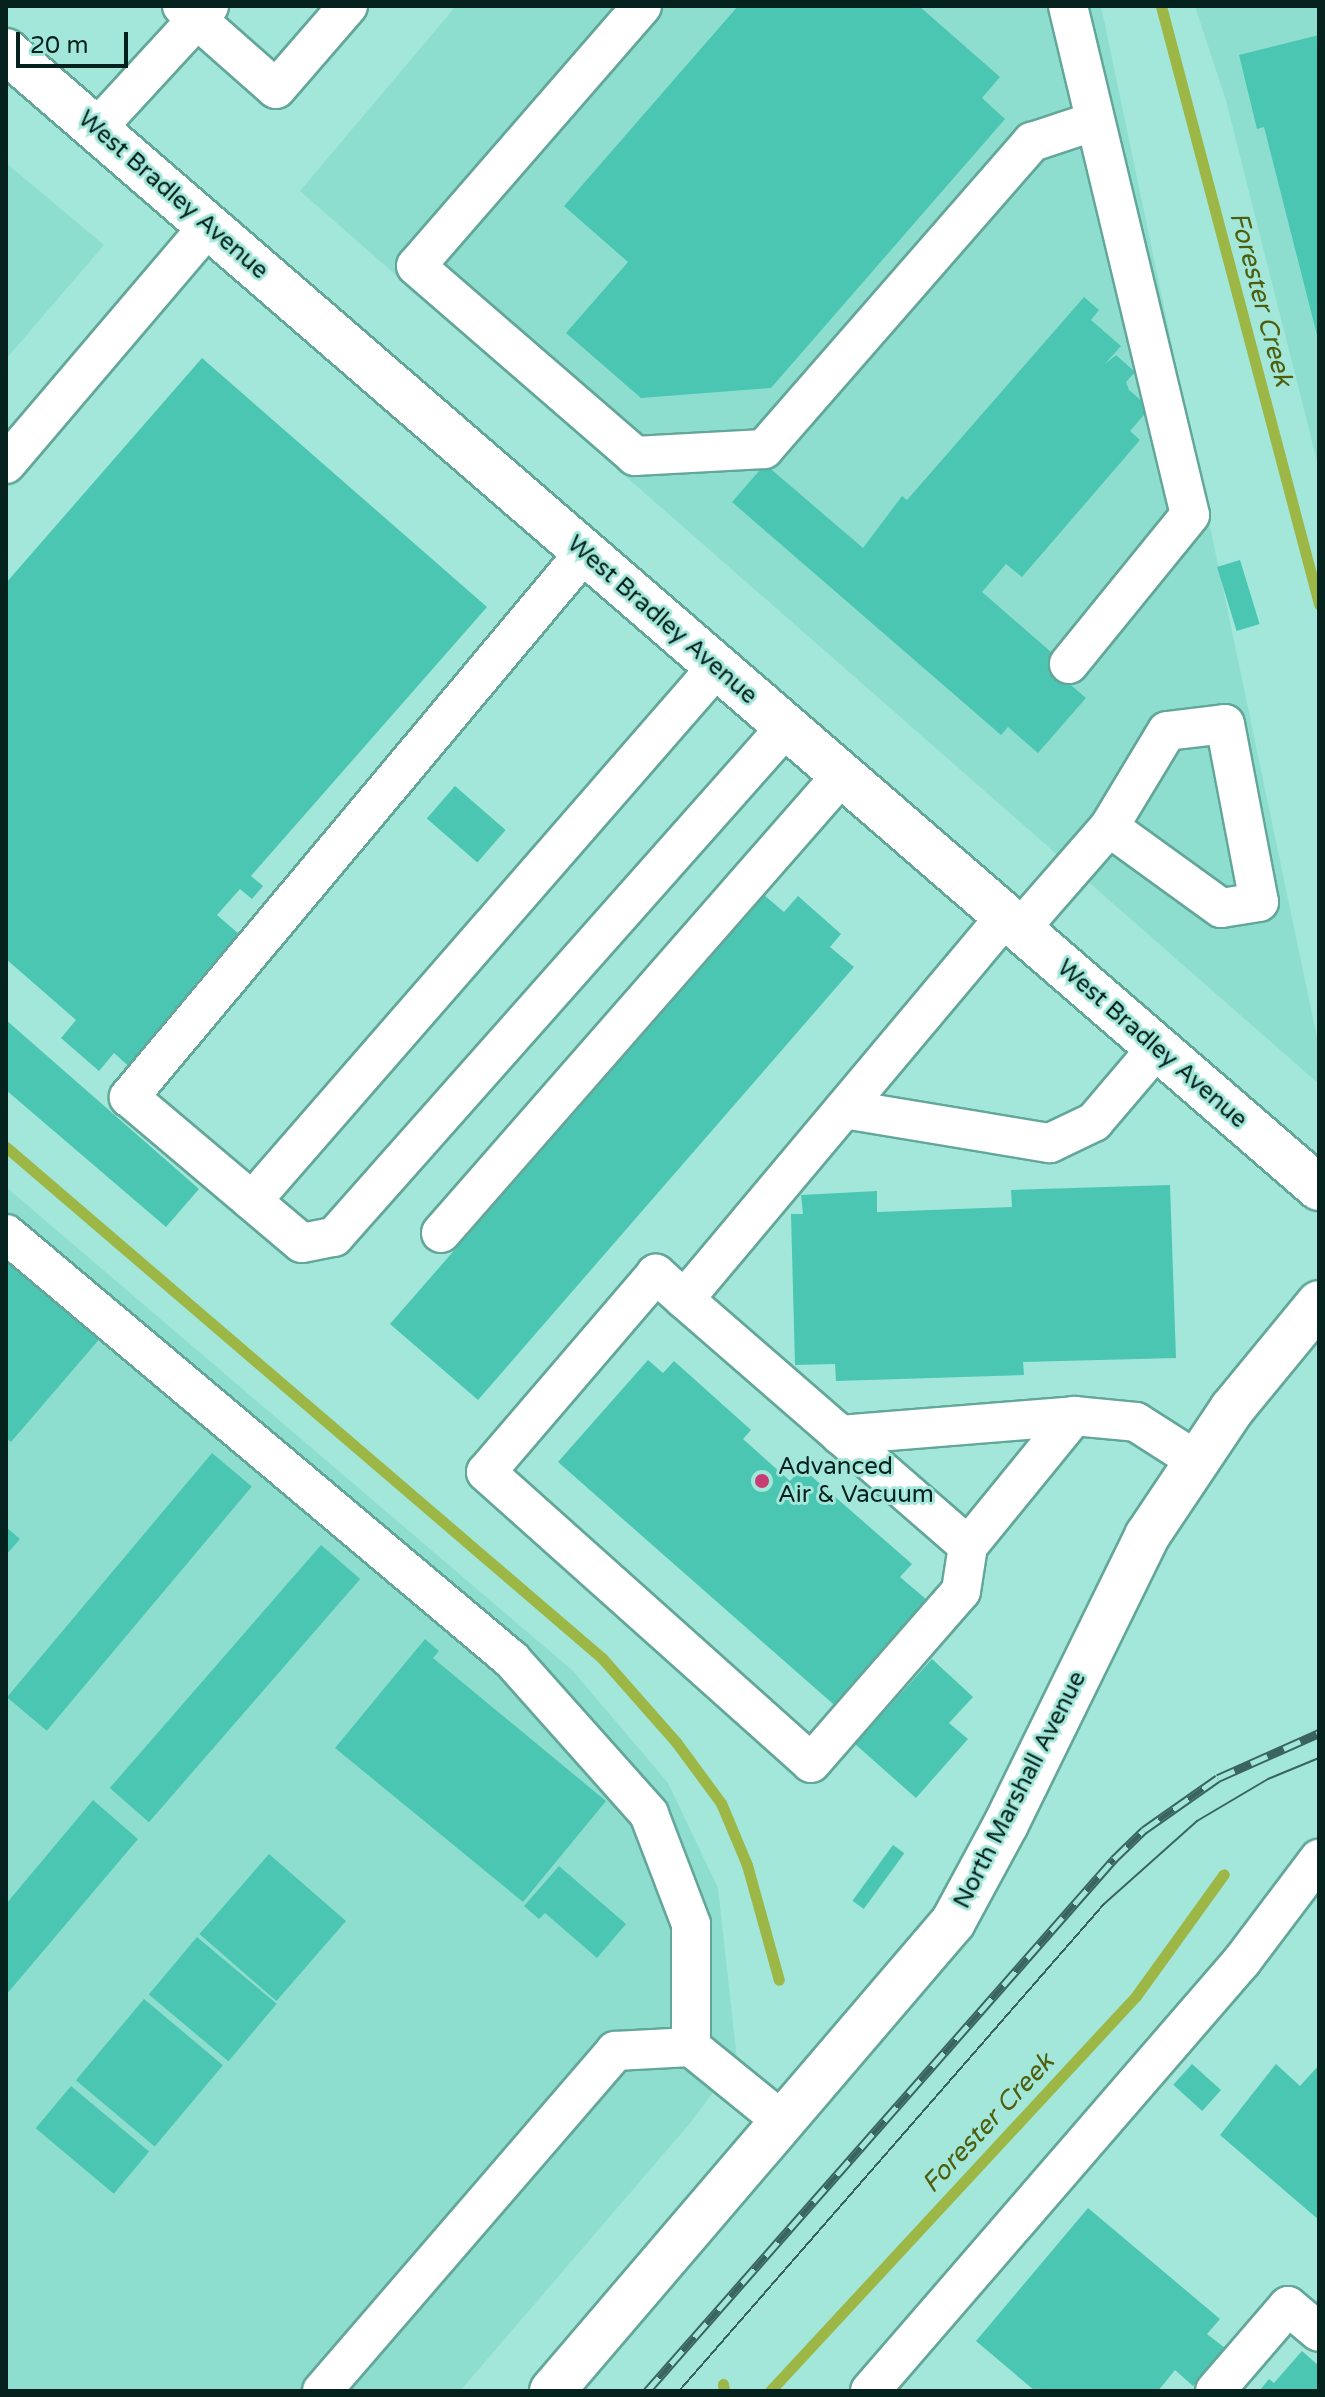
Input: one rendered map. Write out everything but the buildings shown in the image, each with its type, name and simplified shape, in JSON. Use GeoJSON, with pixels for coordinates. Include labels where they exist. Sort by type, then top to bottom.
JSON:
{"type":"FeatureCollection","features":[{"type":"Feature","properties":{"kind":"main road","name":"West Bradley Avenue"},"geometry":{"type":"LineString","coordinates":[[6,51],[1319,1188]]}},
{"type":"Feature","properties":{"kind":"main road","name":"North Marshall Avenue"},"geometry":{"type":"LineString","coordinates":[[552,2391],[953,1922],[1006,1824],[1147,1536],[1232,1409],[1319,1303]]}},
{"type":"Feature","properties":{"kind":"lane"},"geometry":{"type":"LineString","coordinates":[[96,129],[196,10],[276,89],[348,6]]}},
{"type":"Feature","properties":{"kind":"lane"},"geometry":{"type":"LineString","coordinates":[[642,6],[416,266],[635,456],[764,449],[1032,142],[1095,121]]}},
{"type":"Feature","properties":{"kind":"lane"},"geometry":{"type":"LineString","coordinates":[[1068,6],[1190,515],[1069,664]]}},
{"type":"Feature","properties":{"kind":"lane"},"geometry":{"type":"LineString","coordinates":[[6,464],[208,227]]}},
{"type":"Feature","properties":{"kind":"lane"},"geometry":{"type":"LineString","coordinates":[[585,552],[129,1097],[302,1243],[334,1237],[786,727]]}},
{"type":"Feature","properties":{"kind":"lane"},"geometry":{"type":"LineString","coordinates":[[252,1201],[717,667]]}},
{"type":"Feature","properties":{"kind":"lane"},"geometry":{"type":"LineString","coordinates":[[684,1299],[844,1109],[1012,923],[1109,827],[1167,731],[1225,724],[1259,902],[1221,908],[1109,827]]}},
{"type":"Feature","properties":{"kind":"lane"},"geometry":{"type":"LineString","coordinates":[[441,1233],[842,775]]}},
{"type":"Feature","properties":{"kind":"lane"},"geometry":{"type":"LineString","coordinates":[[844,1109],[1050,1143],[1094,1122],[1157,1048]]}},
{"type":"Feature","properties":{"kind":"lane"},"geometry":{"type":"LineString","coordinates":[[6,1234],[512,1660],[649,1814],[691,1924],[691,2047]]}},
{"type":"Feature","properties":{"kind":"lane"},"geometry":{"type":"LineString","coordinates":[[968,1546],[656,1274],[486,1472],[811,1763],[961,1591],[968,1546],[1074,1416]]}},
{"type":"Feature","properties":{"kind":"lane"},"geometry":{"type":"LineString","coordinates":[[840,1435],[1074,1416],[1136,1422],[1197,1461]]}},
{"type":"Feature","properties":{"kind":"lane"},"geometry":{"type":"LineString","coordinates":[[870,2391],[1242,1961],[1319,1859]]}},
{"type":"Feature","properties":{"kind":"lane"},"geometry":{"type":"LineString","coordinates":[[322,2391],[615,2051],[691,2047],[782,2121]]}},
{"type":"Feature","properties":{"kind":"lane"},"geometry":{"type":"LineString","coordinates":[[1215,2391],[1288,2306],[1319,2332]]}},
{"type":"Feature","properties":{"kind":"shaded area"},"geometry":{"type":"Polygon","coordinates":[[[456,6],[1101,6],[1319,1047],[1319,1084],[300,191],[456,6]]]}},
{"type":"Feature","properties":{"kind":"shaded area"},"geometry":{"type":"Polygon","coordinates":[[[1195,6],[1319,6],[1319,469],[1226,101],[1195,6]]]}},
{"type":"Feature","properties":{"kind":"shaded area"},"geometry":{"type":"Polygon","coordinates":[[[6,163],[104,245],[6,359],[6,163]]]}},
{"type":"Feature","properties":{"kind":"shaded area"},"geometry":{"type":"Polygon","coordinates":[[[6,1187],[573,1671],[668,1783],[718,1888],[737,2060],[691,2122],[460,2391],[6,2391],[6,1187]]]}},
{"type":"Feature","properties":{"kind":"waterway","name":"Forester Creek"},"geometry":{"type":"LineString","coordinates":[[1161,6],[1319,604]]}},
{"type":"Feature","properties":{"kind":"waterway"},"geometry":{"type":"LineString","coordinates":[[6,1147],[602,1658],[676,1742],[721,1803],[747,1865],[779,1980]]}},
{"type":"Feature","properties":{"kind":"waterway","name":"Forester Creek"},"geometry":{"type":"LineString","coordinates":[[770,2391],[1136,1996],[1224,1874]]}},
{"type":"Feature","properties":{"kind":"waterway"},"geometry":{"type":"LineString","coordinates":[[723,2384],[724,2391]]}},
{"type":"Feature","properties":{"kind":"tram line"},"geometry":{"type":"LineString","coordinates":[[679,2391],[1104,1904],[1197,1821],[1268,1779],[1319,1758]]}},
{"type":"Feature","properties":{"kind":"railway"},"geometry":{"type":"LineString","coordinates":[[647,2391],[1114,1859],[1144,1830],[1218,1778],[1319,1733]]}},
{"type":"Feature","properties":{"kind":"place","name":"Advanced Air & Vacuum"},"geometry":{"type":"Point","coordinates":[762,1481]}}]}
